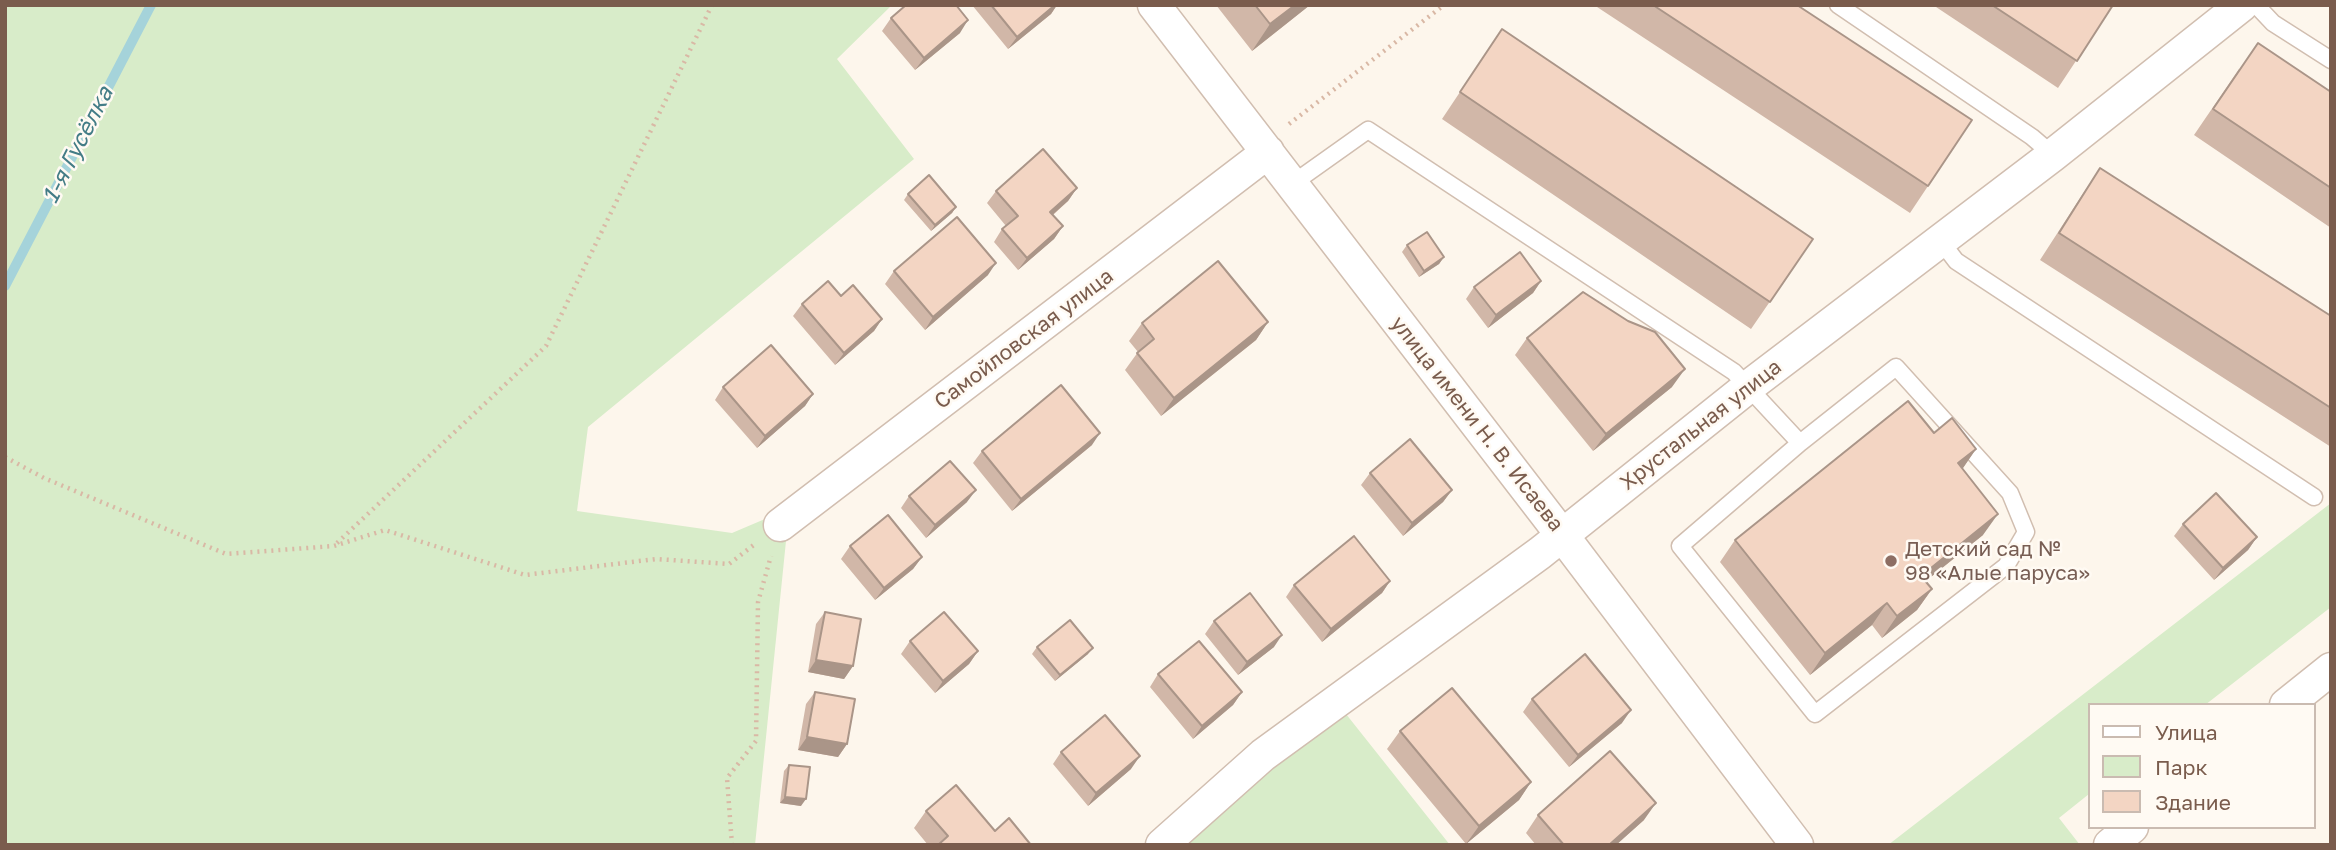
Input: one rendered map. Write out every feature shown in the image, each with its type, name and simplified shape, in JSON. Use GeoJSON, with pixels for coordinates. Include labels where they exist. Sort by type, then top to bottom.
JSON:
{"type":"FeatureCollection","features":[{"type":"Feature","properties":{"kind":"street","name":"улица имени Н. В. Исаева"},"geometry":{"type":"LineString","coordinates":[[1154,5],[1562,534],[1797,845]]}},
{"type":"Feature","properties":{"kind":"street","name":"Хрустальная улица"},"geometry":{"type":"LineString","coordinates":[[1162,845],[1263,755],[1540,553],[1748,387],[2053,155],[2242,5]]}},
{"type":"Feature","properties":{"kind":"street","name":"Самойловская улица"},"geometry":{"type":"LineString","coordinates":[[780,524],[1268,152]]}},
{"type":"Feature","properties":{"kind":"street"},"geometry":{"type":"LineString","coordinates":[[2288,703],[2331,669]]}},
{"type":"Feature","properties":{"kind":"street"},"geometry":{"type":"LineString","coordinates":[[2110,845],[2130,829]]}},
{"type":"Feature","properties":{"kind":"lane"},"geometry":{"type":"LineString","coordinates":[[1838,5],[2032,137],[2053,155]]}},
{"type":"Feature","properties":{"kind":"lane"},"geometry":{"type":"LineString","coordinates":[[2256,5],[2273,23],[2331,60]]}},
{"type":"Feature","properties":{"kind":"lane"},"geometry":{"type":"LineString","coordinates":[[1292,184],[1368,130],[1734,372],[1800,443]]}},
{"type":"Feature","properties":{"kind":"lane"},"geometry":{"type":"LineString","coordinates":[[1940,240],[1956,261],[2314,497]]}},
{"type":"Feature","properties":{"kind":"lane"},"geometry":{"type":"LineString","coordinates":[[1896,367],[2010,493],[2026,532],[2006,566],[1815,714],[1680,546],[1800,443],[1896,367]]}},
{"type":"Feature","properties":{"kind":"path"},"geometry":{"type":"LineString","coordinates":[[334,546],[546,346],[712,5]]}},
{"type":"Feature","properties":{"kind":"path"},"geometry":{"type":"LineString","coordinates":[[1268,152],[1291,122],[1444,5]]}},
{"type":"Feature","properties":{"kind":"path"},"geometry":{"type":"LineString","coordinates":[[7,458],[44,478],[226,554],[334,546],[385,530],[525,575],[656,559],[729,564],[780,524]]}},
{"type":"Feature","properties":{"kind":"path"},"geometry":{"type":"LineString","coordinates":[[732,845],[727,778],[756,741],[758,602],[780,524]]}},
{"type":"Feature","properties":{"kind":"green space"},"geometry":{"type":"Polygon","coordinates":[[[5,5],[892,5],[837,59],[914,159],[588,427],[577,511],[732,533],[772,516],[786,541],[755,845],[5,845],[5,5]]]}},
{"type":"Feature","properties":{"kind":"green space"},"geometry":{"type":"Polygon","coordinates":[[[2331,503],[2331,607],[2208,703],[2088,703],[2088,795],[2059,818],[2080,845],[1888,845],[2331,503]]]}},
{"type":"Feature","properties":{"kind":"green space"},"geometry":{"type":"Polygon","coordinates":[[[1346,714],[1450,845],[1186,845],[1269,767],[1346,714]]]}},
{"type":"Feature","properties":{"kind":"building"},"geometry":{"type":"Polygon","coordinates":[[[906,5],[956,5],[968,20],[924,58],[891,18],[906,5]]]}},
{"type":"Feature","properties":{"kind":"building"},"geometry":{"type":"Polygon","coordinates":[[[991,5],[1055,5],[1017,37],[991,5]]]}},
{"type":"Feature","properties":{"kind":"building"},"geometry":{"type":"Polygon","coordinates":[[[1255,5],[1295,5],[1270,24],[1255,5]]]}},
{"type":"Feature","properties":{"kind":"building"},"geometry":{"type":"Polygon","coordinates":[[[1653,5],[1797,5],[1972,120],[1928,186],[1653,5]]]}},
{"type":"Feature","properties":{"kind":"building"},"geometry":{"type":"Polygon","coordinates":[[[1992,5],[2113,5],[2077,61],[1992,5]]]}},
{"type":"Feature","properties":{"kind":"building"},"geometry":{"type":"Polygon","coordinates":[[[1502,29],[1813,239],[1770,302],[1460,92],[1502,29]]]}},
{"type":"Feature","properties":{"kind":"building"},"geometry":{"type":"Polygon","coordinates":[[[2258,43],[2331,92],[2331,188],[2213,109],[2258,43]]]}},
{"type":"Feature","properties":{"kind":"building"},"geometry":{"type":"Polygon","coordinates":[[[1043,149],[1077,188],[1050,212],[1063,226],[1027,258],[1002,229],[1018,216],[996,191],[1043,149]]]}},
{"type":"Feature","properties":{"kind":"building"},"geometry":{"type":"Polygon","coordinates":[[[2100,168],[2331,316],[2331,408],[2059,233],[2100,168]]]}},
{"type":"Feature","properties":{"kind":"building"},"geometry":{"type":"Polygon","coordinates":[[[929,175],[956,207],[935,225],[908,194],[929,175]]]}},
{"type":"Feature","properties":{"kind":"building"},"geometry":{"type":"Polygon","coordinates":[[[957,217],[996,263],[933,317],[894,271],[957,217]]]}},
{"type":"Feature","properties":{"kind":"building"},"geometry":{"type":"Polygon","coordinates":[[[1427,232],[1444,257],[1424,271],[1407,245],[1427,232]]]}},
{"type":"Feature","properties":{"kind":"building"},"geometry":{"type":"Polygon","coordinates":[[[1520,252],[1541,281],[1496,315],[1474,287],[1520,252]]]}},
{"type":"Feature","properties":{"kind":"building"},"geometry":{"type":"Polygon","coordinates":[[[1218,261],[1268,322],[1174,398],[1137,353],[1154,339],[1142,323],[1218,261]]]}},
{"type":"Feature","properties":{"kind":"building"},"geometry":{"type":"Polygon","coordinates":[[[828,281],[841,296],[853,285],[882,319],[844,353],[802,304],[828,281]]]}},
{"type":"Feature","properties":{"kind":"building"},"geometry":{"type":"Polygon","coordinates":[[[1583,292],[1628,321],[1655,332],[1685,369],[1606,434],[1527,338],[1583,292]]]}},
{"type":"Feature","properties":{"kind":"building"},"geometry":{"type":"Polygon","coordinates":[[[771,345],[813,394],[765,436],[723,387],[771,345]]]}},
{"type":"Feature","properties":{"kind":"building"},"geometry":{"type":"Polygon","coordinates":[[[1061,385],[1100,433],[1021,499],[982,451],[1061,385]]]}},
{"type":"Feature","properties":{"kind":"building"},"geometry":{"type":"Polygon","coordinates":[[[1908,401],[1934,433],[1952,418],[1976,449],[1958,463],[1998,514],[1921,576],[1932,589],[1897,616],[1887,603],[1825,653],[1735,540],[1908,401]]]}},
{"type":"Feature","properties":{"kind":"building"},"geometry":{"type":"Polygon","coordinates":[[[1410,439],[1452,490],[1412,523],[1370,473],[1410,439]]]}},
{"type":"Feature","properties":{"kind":"building"},"geometry":{"type":"Polygon","coordinates":[[[950,461],[976,490],[935,525],[909,496],[950,461]]]}},
{"type":"Feature","properties":{"kind":"building"},"geometry":{"type":"Polygon","coordinates":[[[2216,493],[2257,537],[2223,568],[2183,524],[2216,493]]]}},
{"type":"Feature","properties":{"kind":"building"},"geometry":{"type":"Polygon","coordinates":[[[888,515],[922,557],[884,588],[850,546],[888,515]]]}},
{"type":"Feature","properties":{"kind":"building"},"geometry":{"type":"Polygon","coordinates":[[[1354,536],[1390,581],[1331,629],[1294,585],[1354,536]]]}},
{"type":"Feature","properties":{"kind":"building"},"geometry":{"type":"Polygon","coordinates":[[[1250,593],[1282,635],[1247,662],[1214,621],[1250,593]]]}},
{"type":"Feature","properties":{"kind":"building"},"geometry":{"type":"Polygon","coordinates":[[[825,612],[861,619],[853,666],[816,660],[825,612]]]}},
{"type":"Feature","properties":{"kind":"building"},"geometry":{"type":"Polygon","coordinates":[[[944,612],[978,651],[943,681],[910,641],[944,612]]]}},
{"type":"Feature","properties":{"kind":"building"},"geometry":{"type":"Polygon","coordinates":[[[1070,620],[1093,648],[1060,675],[1037,647],[1070,620]]]}},
{"type":"Feature","properties":{"kind":"building"},"geometry":{"type":"Polygon","coordinates":[[[1199,641],[1242,692],[1202,726],[1158,674],[1199,641]]]}},
{"type":"Feature","properties":{"kind":"building"},"geometry":{"type":"Polygon","coordinates":[[[1585,654],[1631,710],[1578,755],[1532,699],[1585,654]]]}},
{"type":"Feature","properties":{"kind":"building"},"geometry":{"type":"Polygon","coordinates":[[[1452,688],[1531,782],[1479,826],[1400,731],[1452,688]]]}},
{"type":"Feature","properties":{"kind":"building"},"geometry":{"type":"Polygon","coordinates":[[[815,692],[855,699],[847,744],[807,737],[815,692]]]}},
{"type":"Feature","properties":{"kind":"building"},"geometry":{"type":"Polygon","coordinates":[[[1105,715],[1140,756],[1096,793],[1061,752],[1105,715]]]}},
{"type":"Feature","properties":{"kind":"building"},"geometry":{"type":"Polygon","coordinates":[[[1610,751],[1656,803],[1609,845],[1564,845],[1538,815],[1610,751]]]}},
{"type":"Feature","properties":{"kind":"building"},"geometry":{"type":"Polygon","coordinates":[[[789,765],[810,767],[806,799],[785,797],[789,765]]]}},
{"type":"Feature","properties":{"kind":"building"},"geometry":{"type":"Polygon","coordinates":[[[956,785],[995,831],[1009,818],[1031,845],[938,845],[948,836],[926,811],[956,785]]]}},
{"type":"Feature","properties":{"kind":"waterway","name":"1-я Гусёлка"},"geometry":{"type":"LineString","coordinates":[[5,286],[151,5]]}},
{"type":"Feature","properties":{"kind":"place","name":"Детский сад № 98 «Алые паруса»"},"geometry":{"type":"Point","coordinates":[1891,561]}}]}
